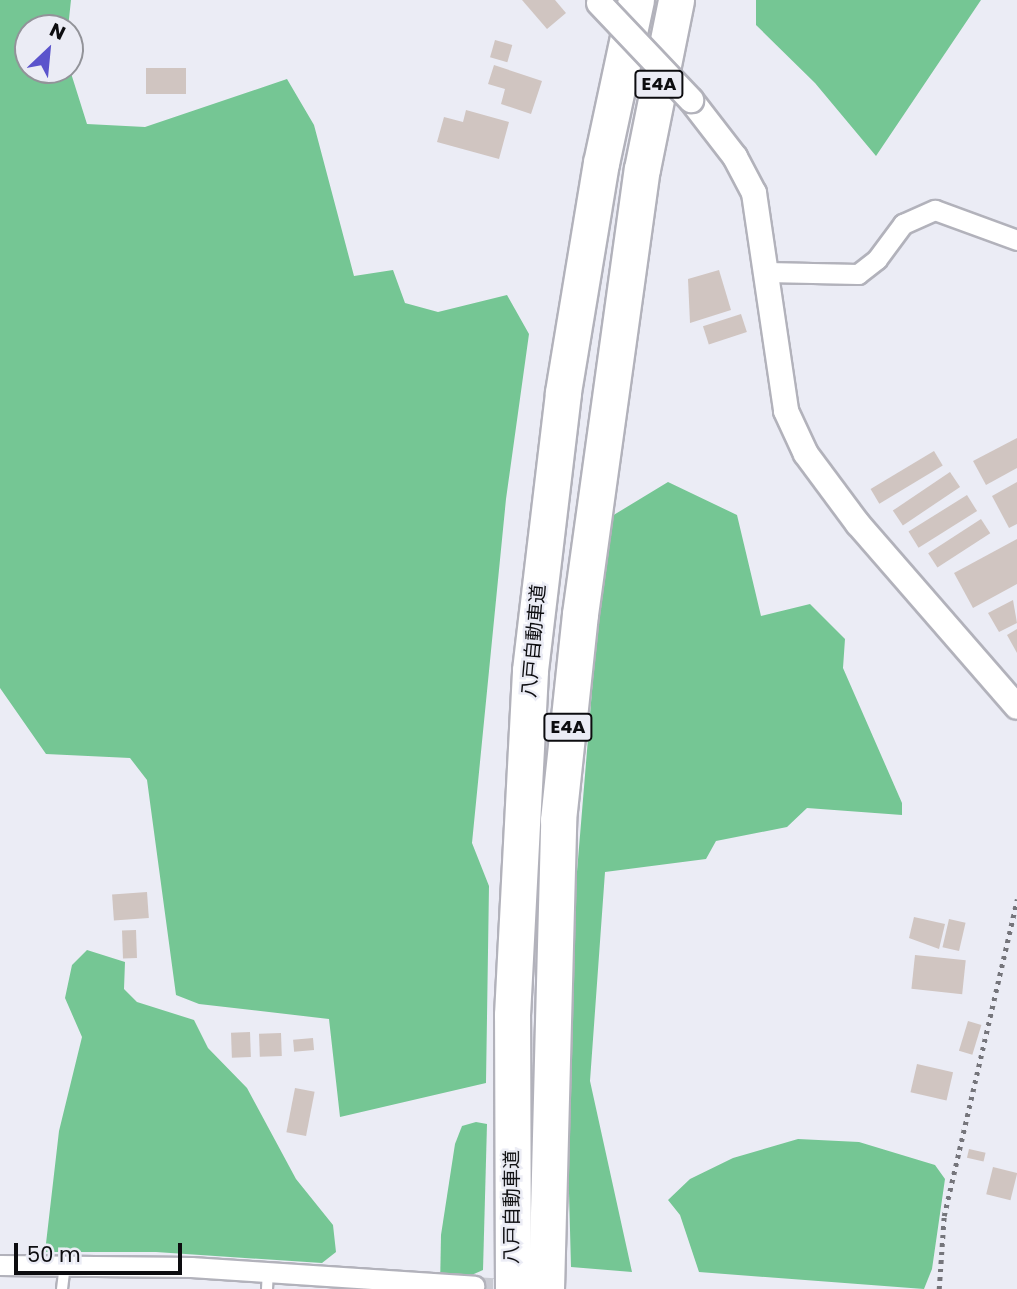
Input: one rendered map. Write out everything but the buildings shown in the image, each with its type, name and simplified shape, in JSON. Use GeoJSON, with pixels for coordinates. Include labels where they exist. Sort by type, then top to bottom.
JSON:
{"type":"FeatureCollection","features":[{"type":"Feature","properties":{"kind":"highway","name":"八戸自動車道"},"geometry":{"type":"LineString","coordinates":[[513,1289],[512,1015],[530,670],[563,392],[601,163],[636,0]]}},
{"type":"Feature","properties":{"kind":"highway","name":"八戸自動車道"},"geometry":{"type":"LineString","coordinates":[[546,1289],[558,820],[580,614],[640,182],[676,0]]}},
{"type":"Feature","properties":{"kind":"street"},"geometry":{"type":"LineString","coordinates":[[598,1],[691,100],[735,157],[754,193],[768,271],[786,411],[806,454],[858,524],[1017,707]]}},
{"type":"Feature","properties":{"kind":"street"},"geometry":{"type":"LineString","coordinates":[[768,271],[835,278],[858,274],[877,259],[903,224],[935,210],[1017,240]]}},
{"type":"Feature","properties":{"kind":"street"},"geometry":{"type":"LineString","coordinates":[[0,1265],[65,1266],[267,1281],[474,1286]]}},
{"type":"Feature","properties":{"kind":"lane"},"geometry":{"type":"LineString","coordinates":[[62,1289],[65,1266]]}},
{"type":"Feature","properties":{"kind":"path"},"geometry":{"type":"LineString","coordinates":[[939,1289],[944,1216],[1017,899]]}},
{"type":"Feature","properties":{"kind":"green space"},"geometry":{"type":"Polygon","coordinates":[[[0,0],[71,0],[70,14],[14,14],[14,84],[74,84],[87,124],[145,127],[287,79],[314,125],[354,276],[393,270],[405,303],[438,312],[507,295],[529,334],[506,499],[472,843],[489,886],[486,1083],[340,1117],[329,1019],[199,1004],[176,995],[147,780],[130,758],[46,754],[0,688],[0,0]]]}},
{"type":"Feature","properties":{"kind":"green space"},"geometry":{"type":"Polygon","coordinates":[[[756,0],[981,0],[876,156],[815,83],[756,25],[756,0]]]}},
{"type":"Feature","properties":{"kind":"green space"},"geometry":{"type":"Polygon","coordinates":[[[668,482],[737,515],[761,616],[810,604],[845,639],[843,668],[902,803],[902,815],[807,808],[787,827],[716,841],[706,859],[605,872],[590,1081],[632,1272],[571,1267],[566,1081],[573,920],[599,606],[612,516],[668,482]]]}},
{"type":"Feature","properties":{"kind":"green space"},"geometry":{"type":"Polygon","coordinates":[[[87,950],[125,962],[124,989],[137,1002],[194,1020],[208,1048],[247,1088],[296,1179],[333,1225],[336,1252],[322,1263],[156,1252],[45,1252],[59,1131],[82,1037],[65,998],[72,965],[87,950]]]}},
{"type":"Feature","properties":{"kind":"green space"},"geometry":{"type":"Polygon","coordinates":[[[476,1122],[487,1124],[483,1270],[440,1289],[441,1235],[455,1144],[462,1126],[476,1122]]]}},
{"type":"Feature","properties":{"kind":"green space"},"geometry":{"type":"Polygon","coordinates":[[[798,1139],[859,1142],[935,1165],[945,1179],[932,1269],[924,1289],[699,1272],[680,1215],[668,1200],[690,1179],[733,1158],[798,1139]]]}},
{"type":"Feature","properties":{"kind":"tunnel"},"geometry":{"type":"LineString","coordinates":[[474,1286],[520,1289]]}}]}
